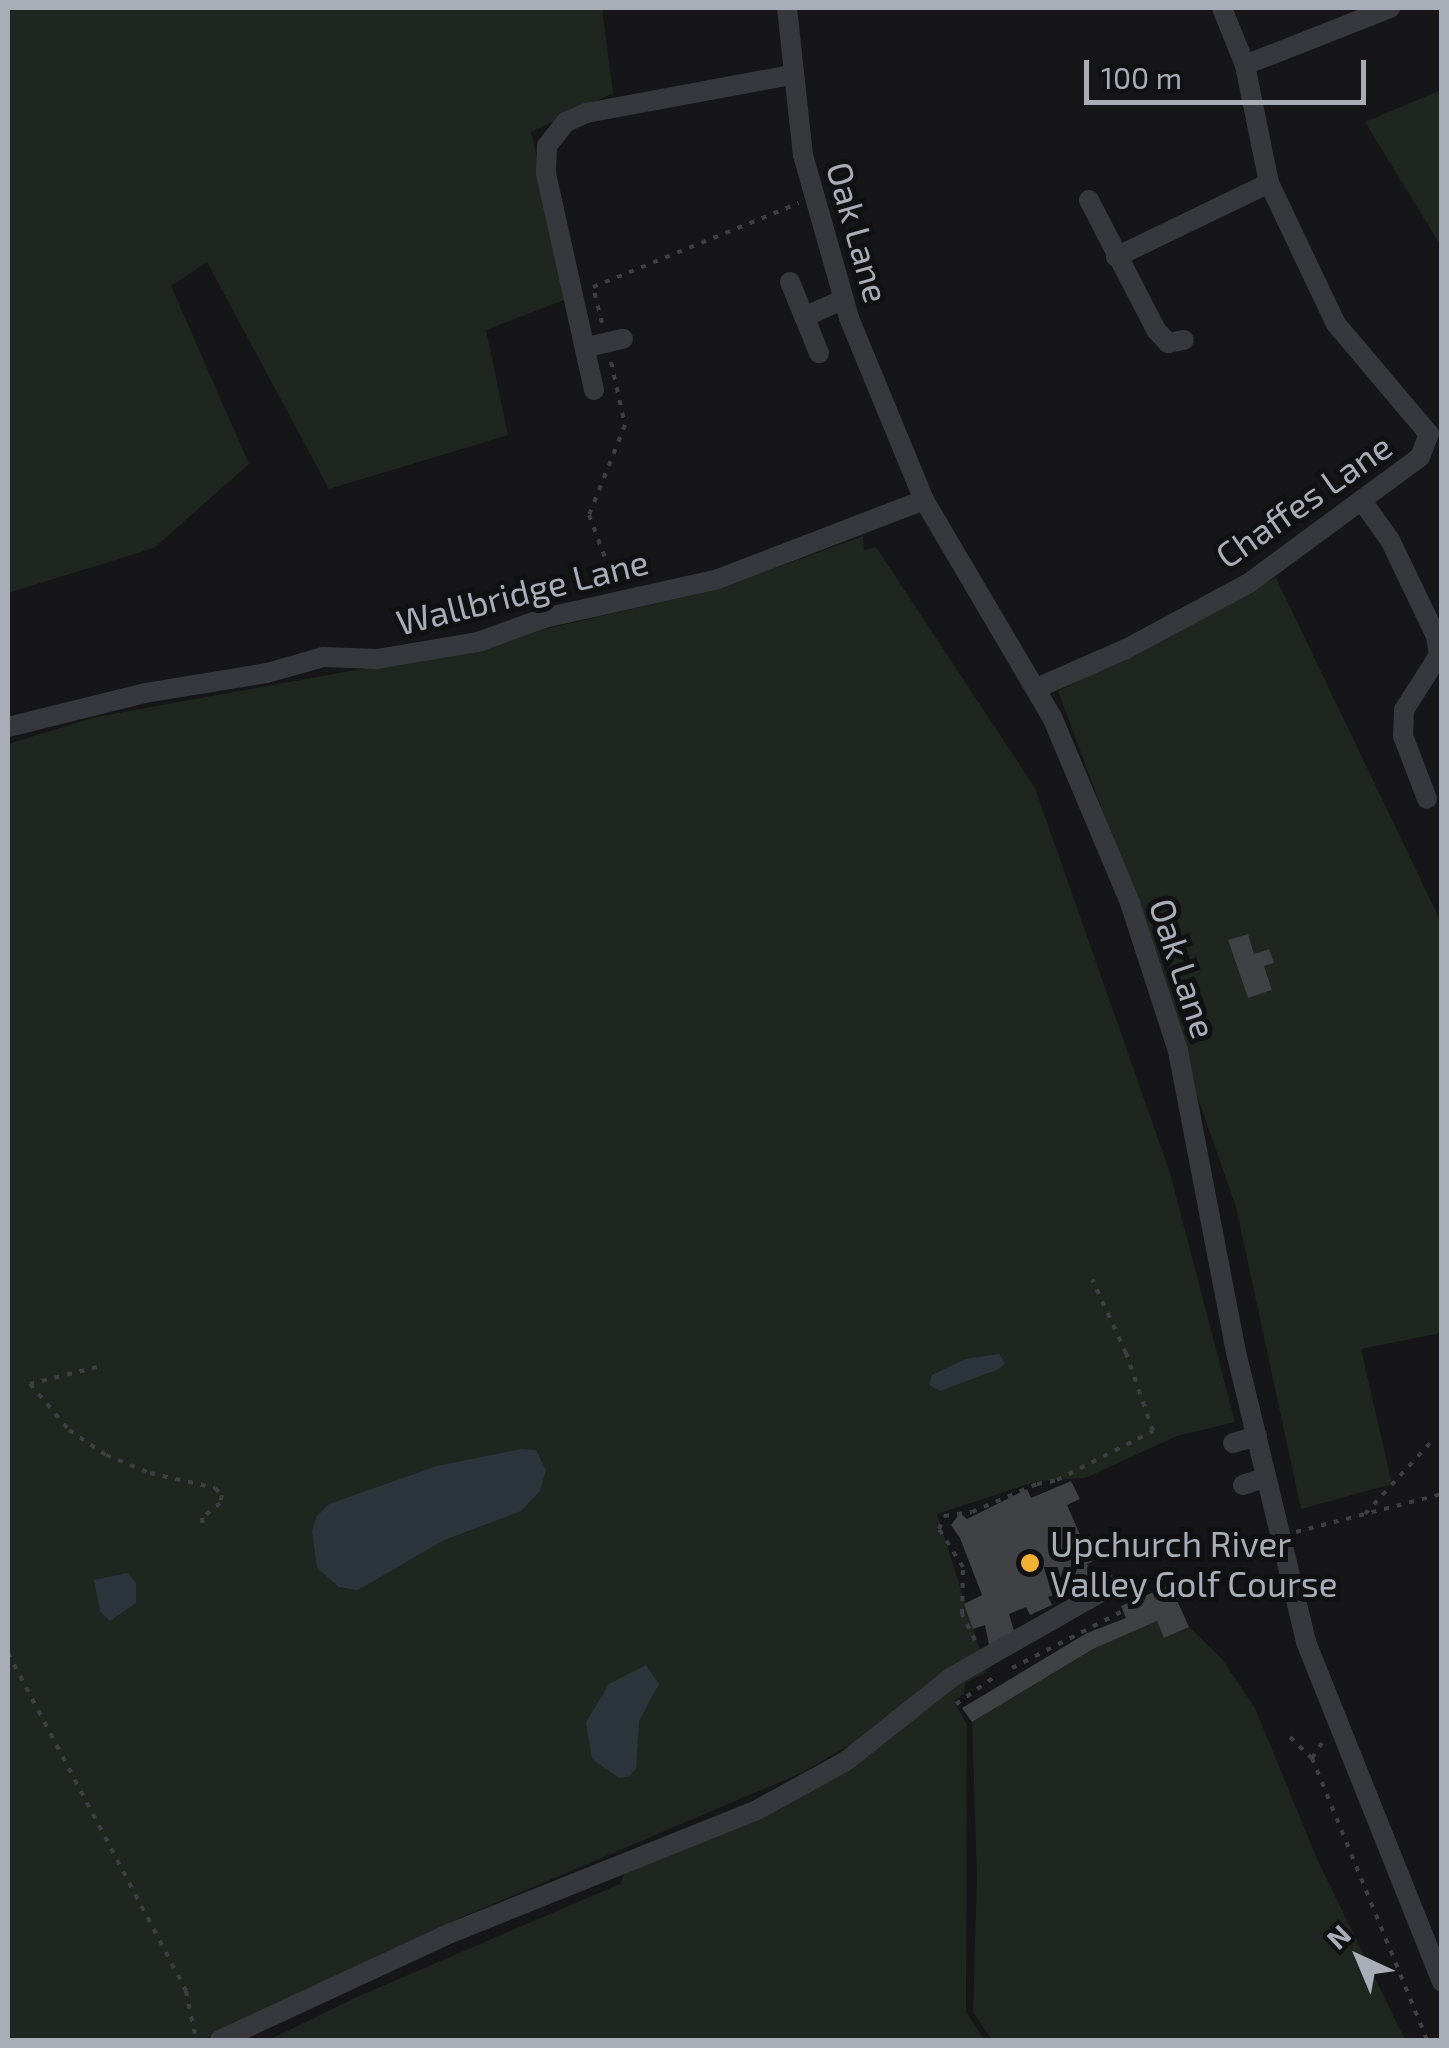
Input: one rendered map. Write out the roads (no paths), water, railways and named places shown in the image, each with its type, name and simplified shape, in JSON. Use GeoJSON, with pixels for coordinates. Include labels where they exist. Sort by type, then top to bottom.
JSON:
{"type":"FeatureCollection","features":[{"type":"Feature","properties":{"kind":"street","name":"Oak Lane"},"geometry":{"type":"LineString","coordinates":[[787,8],[792,75],[813,198],[842,300],[924,500],[1037,688],[1064,742],[1130,903],[1178,1051],[1232,1333],[1306,1642],[1442,1982]]}},
{"type":"Feature","properties":{"kind":"street","name":"Chaffes Lane"},"geometry":{"type":"LineString","coordinates":[[1037,688],[1126,649],[1249,583],[1420,457],[1435,436],[1336,324],[1270,183],[1245,64],[1222,8]]}},
{"type":"Feature","properties":{"kind":"street"},"geometry":{"type":"LineString","coordinates":[[1245,64],[1390,8]]}},
{"type":"Feature","properties":{"kind":"street"},"geometry":{"type":"LineString","coordinates":[[594,390],[606,343],[546,172],[548,146],[556,133],[566,122],[586,114],[792,75]]}},
{"type":"Feature","properties":{"kind":"street"},"geometry":{"type":"LineString","coordinates":[[1116,257],[1270,183]]}},
{"type":"Feature","properties":{"kind":"street"},"geometry":{"type":"LineString","coordinates":[[1089,200],[1139,304],[1163,340],[1184,340]]}},
{"type":"Feature","properties":{"kind":"street"},"geometry":{"type":"LineString","coordinates":[[790,282],[819,352]]}},
{"type":"Feature","properties":{"kind":"street"},"geometry":{"type":"LineString","coordinates":[[804,317],[842,300]]}},
{"type":"Feature","properties":{"kind":"street","name":"Wallbridge Lane"},"geometry":{"type":"LineString","coordinates":[[8,727],[145,693],[267,673],[323,657],[376,659],[478,642],[544,618],[718,578],[924,500]]}},
{"type":"Feature","properties":{"kind":"street"},"geometry":{"type":"LineString","coordinates":[[1362,502],[1390,540],[1436,636],[1439,655],[1404,710],[1403,736],[1428,799]]}},
{"type":"Feature","properties":{"kind":"street"},"geometry":{"type":"LineString","coordinates":[[1233,1443],[1256,1436]]}},
{"type":"Feature","properties":{"kind":"street"},"geometry":{"type":"LineString","coordinates":[[1243,1484],[1266,1477]]}},
{"type":"Feature","properties":{"kind":"street"},"geometry":{"type":"LineString","coordinates":[[220,2040],[451,1933],[758,1810],[846,1761],[952,1677],[998,1654],[1038,1624],[1113,1585]]}},
{"type":"Feature","properties":{"kind":"place","name":"Upchurch River Valley Golf Course"},"geometry":{"type":"Point","coordinates":[1030,1563]}}]}
